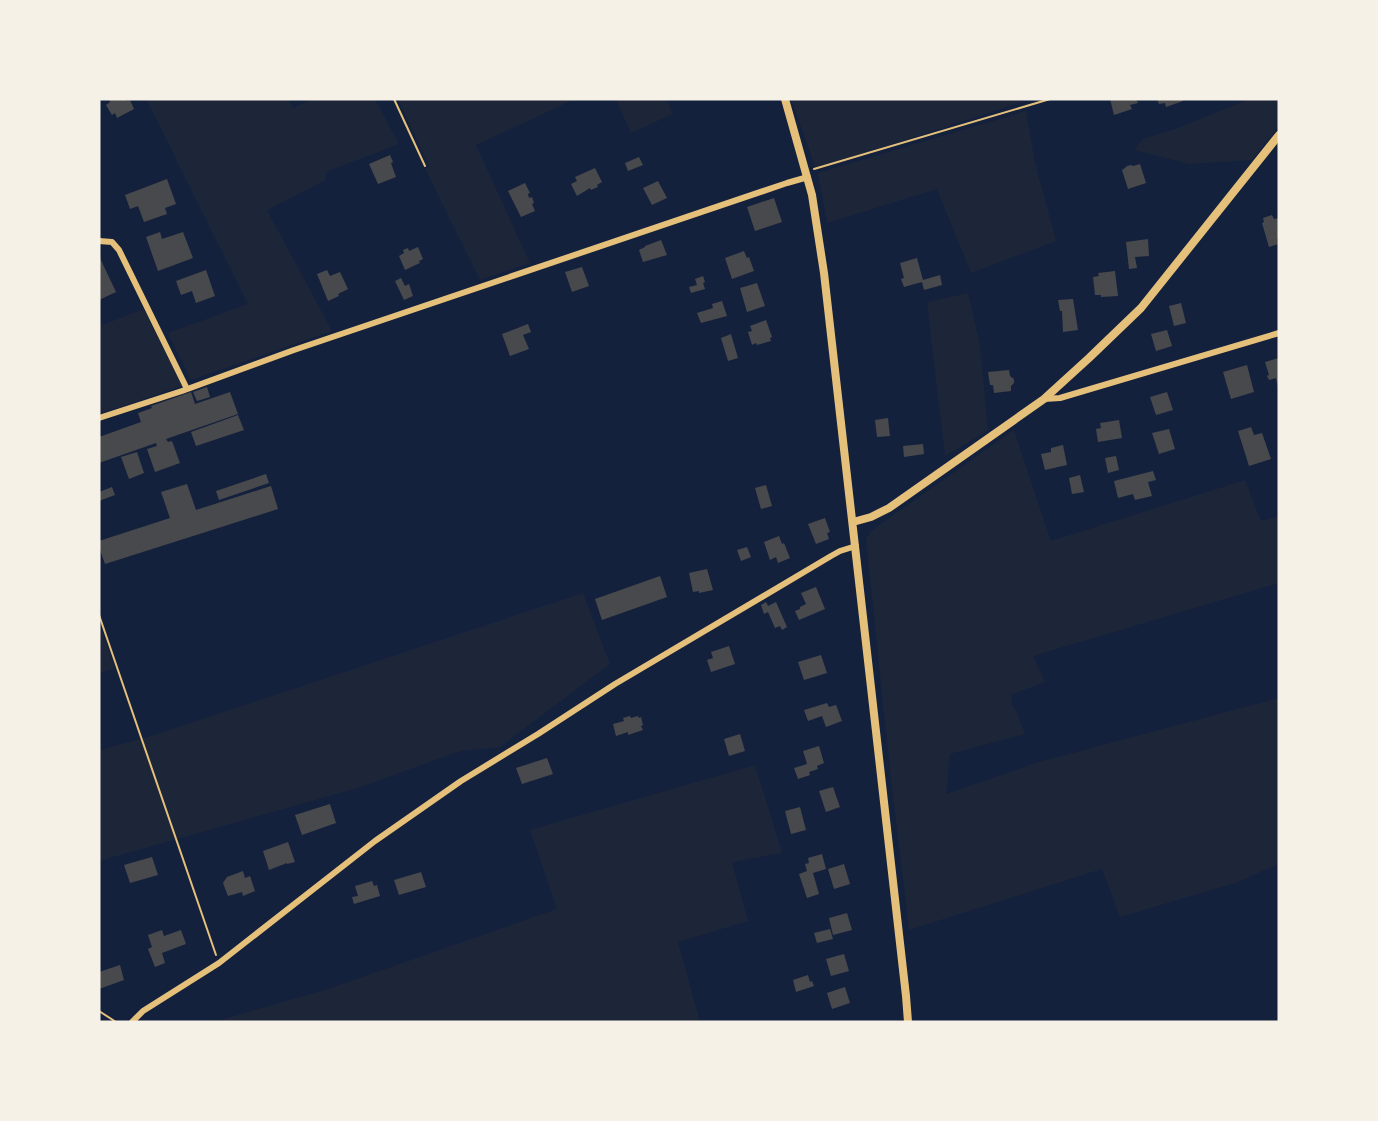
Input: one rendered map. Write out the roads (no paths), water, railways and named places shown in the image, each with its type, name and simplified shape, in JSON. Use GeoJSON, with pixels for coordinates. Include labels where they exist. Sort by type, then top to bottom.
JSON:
{"type":"FeatureCollection","features":[{"type":"Feature","properties":{"kind":"street"},"geometry":{"type":"LineString","coordinates":[[785,99],[812,195],[824,273],[908,1022]]}},
{"type":"Feature","properties":{"kind":"street"},"geometry":{"type":"LineString","coordinates":[[853,522],[880,513],[899,502],[1044,399],[1141,308],[1279,135]]}},
{"type":"Feature","properties":{"kind":"street"},"geometry":{"type":"LineString","coordinates":[[99,418],[787,183],[807,174]]}},
{"type":"Feature","properties":{"kind":"street"},"geometry":{"type":"LineString","coordinates":[[99,241],[112,242],[119,250],[187,389]]}},
{"type":"Feature","properties":{"kind":"street"},"geometry":{"type":"LineString","coordinates":[[1044,399],[1060,398],[1279,333]]}},
{"type":"Feature","properties":{"kind":"street"},"geometry":{"type":"LineString","coordinates":[[132,1022],[143,1011],[219,963],[375,841],[461,781],[625,678],[831,556],[856,546]]}}]}
